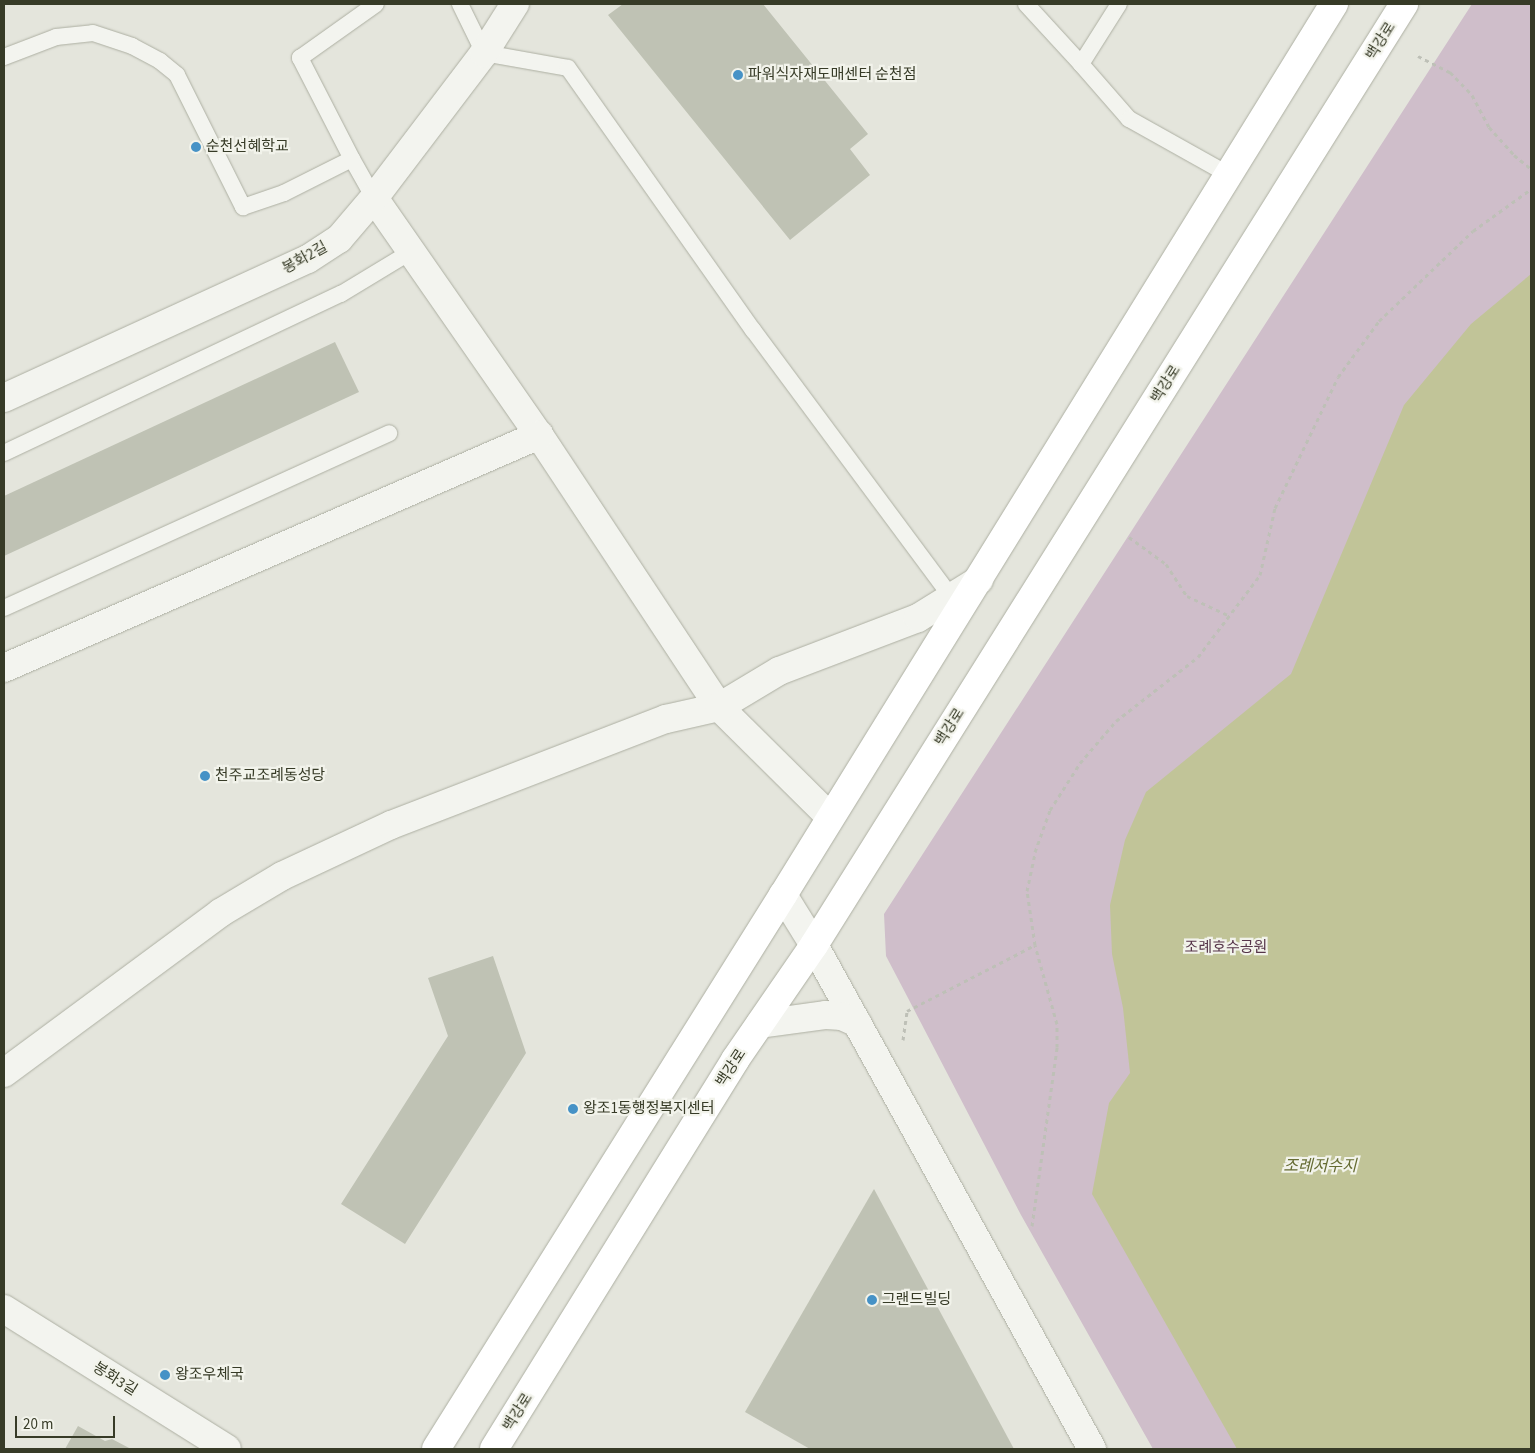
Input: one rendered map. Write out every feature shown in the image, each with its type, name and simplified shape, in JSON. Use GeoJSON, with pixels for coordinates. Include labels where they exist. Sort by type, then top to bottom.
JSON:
{"type":"FeatureCollection","features":[{"type":"Feature","properties":{"kind":"main road"},"geometry":{"type":"LineString","coordinates":[[436,1449],[979,580],[1334,4]]}},
{"type":"Feature","properties":{"kind":"main road","name":"백강로"},"geometry":{"type":"LineString","coordinates":[[494,1449],[760,1024],[814,945],[1404,4]]}},
{"type":"Feature","properties":{"kind":"street","name":"봉화2길"},"geometry":{"type":"LineString","coordinates":[[4,398],[308,259],[339,239],[374,198],[484,53],[516,4]]}},
{"type":"Feature","properties":{"kind":"street"},"geometry":{"type":"LineString","coordinates":[[374,198],[539,435],[719,707],[830,817]]}},
{"type":"Feature","properties":{"kind":"street"},"geometry":{"type":"LineString","coordinates":[[4,668],[539,435]]}},
{"type":"Feature","properties":{"kind":"street"},"geometry":{"type":"LineString","coordinates":[[4,1073],[220,913],[282,876],[391,825],[666,718],[719,707],[779,671],[918,618],[979,580]]}},
{"type":"Feature","properties":{"kind":"street"},"geometry":{"type":"LineString","coordinates":[[783,895],[814,945],[1092,1449]]}},
{"type":"Feature","properties":{"kind":"street"},"geometry":{"type":"LineString","coordinates":[[760,1024],[832,1015],[857,1023]]}},
{"type":"Feature","properties":{"kind":"street","name":"봉화3길"},"geometry":{"type":"LineString","coordinates":[[4,1309],[226,1449]]}},
{"type":"Feature","properties":{"kind":"lane"},"geometry":{"type":"LineString","coordinates":[[374,198],[352,160],[300,58],[376,4]]}},
{"type":"Feature","properties":{"kind":"lane"},"geometry":{"type":"LineString","coordinates":[[460,4],[484,53],[568,68],[753,330],[951,597]]}},
{"type":"Feature","properties":{"kind":"lane"},"geometry":{"type":"LineString","coordinates":[[1026,4],[1129,119],[1229,175]]}},
{"type":"Feature","properties":{"kind":"lane"},"geometry":{"type":"LineString","coordinates":[[1081,64],[1119,4]]}},
{"type":"Feature","properties":{"kind":"lane"},"geometry":{"type":"LineString","coordinates":[[4,57],[56,37],[93,33],[132,46],[160,61],[177,75],[193,102],[243,207],[284,193],[352,160]]}},
{"type":"Feature","properties":{"kind":"lane"},"geometry":{"type":"LineString","coordinates":[[4,453],[341,294],[412,252]]}},
{"type":"Feature","properties":{"kind":"lane"},"geometry":{"type":"LineString","coordinates":[[4,608],[389,434]]}},
{"type":"Feature","properties":{"kind":"path"},"geometry":{"type":"LineString","coordinates":[[1418,56],[1450,72],[1472,95],[1490,127],[1514,156],[1531,169]]}},
{"type":"Feature","properties":{"kind":"path"},"geometry":{"type":"LineString","coordinates":[[1032,1226],[1057,1047],[1057,1024],[1034,945],[1027,891],[1035,852],[1050,810],[1080,763],[1116,721],[1198,657],[1260,575],[1275,508],[1338,377],[1379,321],[1473,231],[1531,189]]}},
{"type":"Feature","properties":{"kind":"path"},"geometry":{"type":"LineString","coordinates":[[1129,537],[1166,564],[1187,596],[1230,616]]}},
{"type":"Feature","properties":{"kind":"path"},"geometry":{"type":"LineString","coordinates":[[903,1043],[907,1011],[1034,945]]}},
{"type":"Feature","properties":{"kind":"green space","name":"조례호수공원"},"geometry":{"type":"Polygon","coordinates":[[[1472,4],[1531,4],[1531,1449],[1153,1449],[1021,1215],[886,956],[884,914],[1472,4]]]}},
{"type":"Feature","properties":{"kind":"water","name":"조례저수지"},"geometry":{"type":"Polygon","coordinates":[[[1531,274],[1531,1449],[1237,1449],[1092,1194],[1109,1103],[1130,1073],[1123,1008],[1112,954],[1110,905],[1125,840],[1146,792],[1291,674],[1404,405],[1471,324],[1531,274]]]}},
{"type":"Feature","properties":{"kind":"building","name":"파워식자재도매센터 순천점"},"geometry":{"type":"Polygon","coordinates":[[[623,4],[763,4],[868,134],[850,149],[870,175],[790,240],[608,15],[623,4]]]}},
{"type":"Feature","properties":{"kind":"building"},"geometry":{"type":"Polygon","coordinates":[[[335,342],[359,392],[4,556],[4,496],[335,342]]]}},
{"type":"Feature","properties":{"kind":"building"},"geometry":{"type":"Polygon","coordinates":[[[493,956],[526,1053],[405,1244],[341,1204],[448,1036],[428,978],[493,956]]]}},
{"type":"Feature","properties":{"kind":"building","name":"그랜드빌딩"},"geometry":{"type":"Polygon","coordinates":[[[874,1189],[1014,1449],[810,1449],[745,1412],[874,1189]]]}},
{"type":"Feature","properties":{"kind":"building"},"geometry":{"type":"Polygon","coordinates":[[[78,1426],[105,1441],[112,1439],[131,1449],[65,1449],[78,1426]]]}},
{"type":"Feature","properties":{"kind":"place","name":"파워식자재도매센터 순천점"},"geometry":{"type":"Point","coordinates":[738,75]}},
{"type":"Feature","properties":{"kind":"place","name":"순천선혜학교"},"geometry":{"type":"Point","coordinates":[196,147]}},
{"type":"Feature","properties":{"kind":"place","name":"천주교조례동성당"},"geometry":{"type":"Point","coordinates":[205,776]}},
{"type":"Feature","properties":{"kind":"place","name":"왕조1동행정복지센터"},"geometry":{"type":"Point","coordinates":[573,1109]}},
{"type":"Feature","properties":{"kind":"place","name":"그랜드빌딩"},"geometry":{"type":"Point","coordinates":[872,1300]}},
{"type":"Feature","properties":{"kind":"place","name":"왕조우체국"},"geometry":{"type":"Point","coordinates":[165,1375]}}]}
